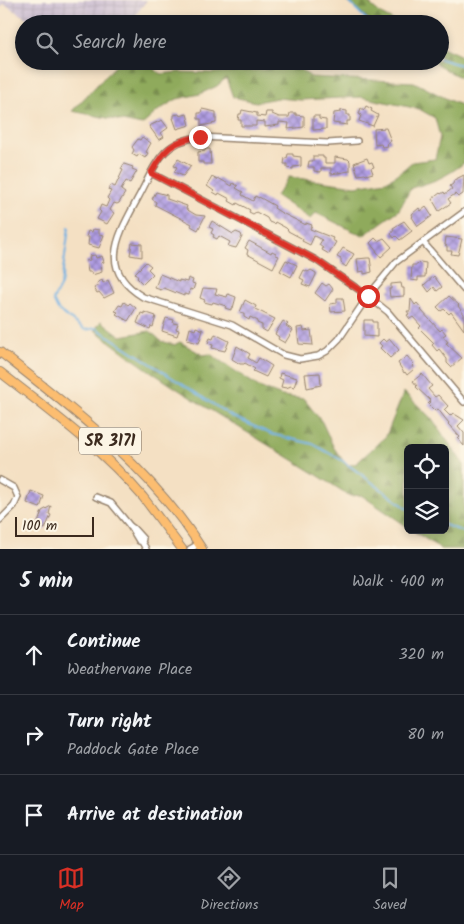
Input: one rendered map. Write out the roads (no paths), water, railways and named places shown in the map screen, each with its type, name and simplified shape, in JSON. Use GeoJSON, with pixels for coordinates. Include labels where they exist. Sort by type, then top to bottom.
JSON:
{"type":"FeatureCollection","features":[{"type":"Feature","properties":{"kind":"main road","name":"SR 3171"},"geometry":{"type":"LineString","coordinates":[[0,352],[87,421],[130,461],[166,499],[200,546]]}},
{"type":"Feature","properties":{"kind":"main road","name":"SR 3171"},"geometry":{"type":"LineString","coordinates":[[0,372],[80,436],[112,465],[142,497],[182,549]]}},
{"type":"Feature","properties":{"kind":"street"},"geometry":{"type":"LineString","coordinates":[[357,141],[328,143],[200,137],[181,140],[167,149],[161,157],[121,231],[115,249],[122,279],[143,297],[223,322],[284,355],[300,358],[318,356],[333,346],[368,296],[396,262],[464,212]]}},
{"type":"Feature","properties":{"kind":"street"},"geometry":{"type":"LineString","coordinates":[[151,173],[316,260],[368,296],[388,312],[464,402]]}},
{"type":"Feature","properties":{"kind":"street"},"geometry":{"type":"LineString","coordinates":[[423,242],[464,290]]}},
{"type":"Feature","properties":{"kind":"street"},"geometry":{"type":"LineString","coordinates":[[0,480],[14,488],[18,497],[14,506],[0,520]]}},
{"type":"Feature","properties":{"kind":"street"},"geometry":{"type":"LineString","coordinates":[[96,497],[111,503],[143,539],[142,542],[146,549]]}},
{"type":"Feature","properties":{"kind":"street"},"geometry":{"type":"LineString","coordinates":[[190,549],[200,546]]}},
{"type":"Feature","properties":{"kind":"waterway"},"geometry":{"type":"LineString","coordinates":[[347,0],[362,15]]}},
{"type":"Feature","properties":{"kind":"waterway"},"geometry":{"type":"LineString","coordinates":[[449,62],[464,66]]}},
{"type":"Feature","properties":{"kind":"waterway"},"geometry":{"type":"LineString","coordinates":[[69,227],[61,285],[53,300],[58,310],[85,330],[96,328],[231,416],[271,434],[313,444],[343,461],[404,506]]}},
{"type":"Feature","properties":{"kind":"waterway"},"geometry":{"type":"LineString","coordinates":[[449,526],[464,532]]}}]}
